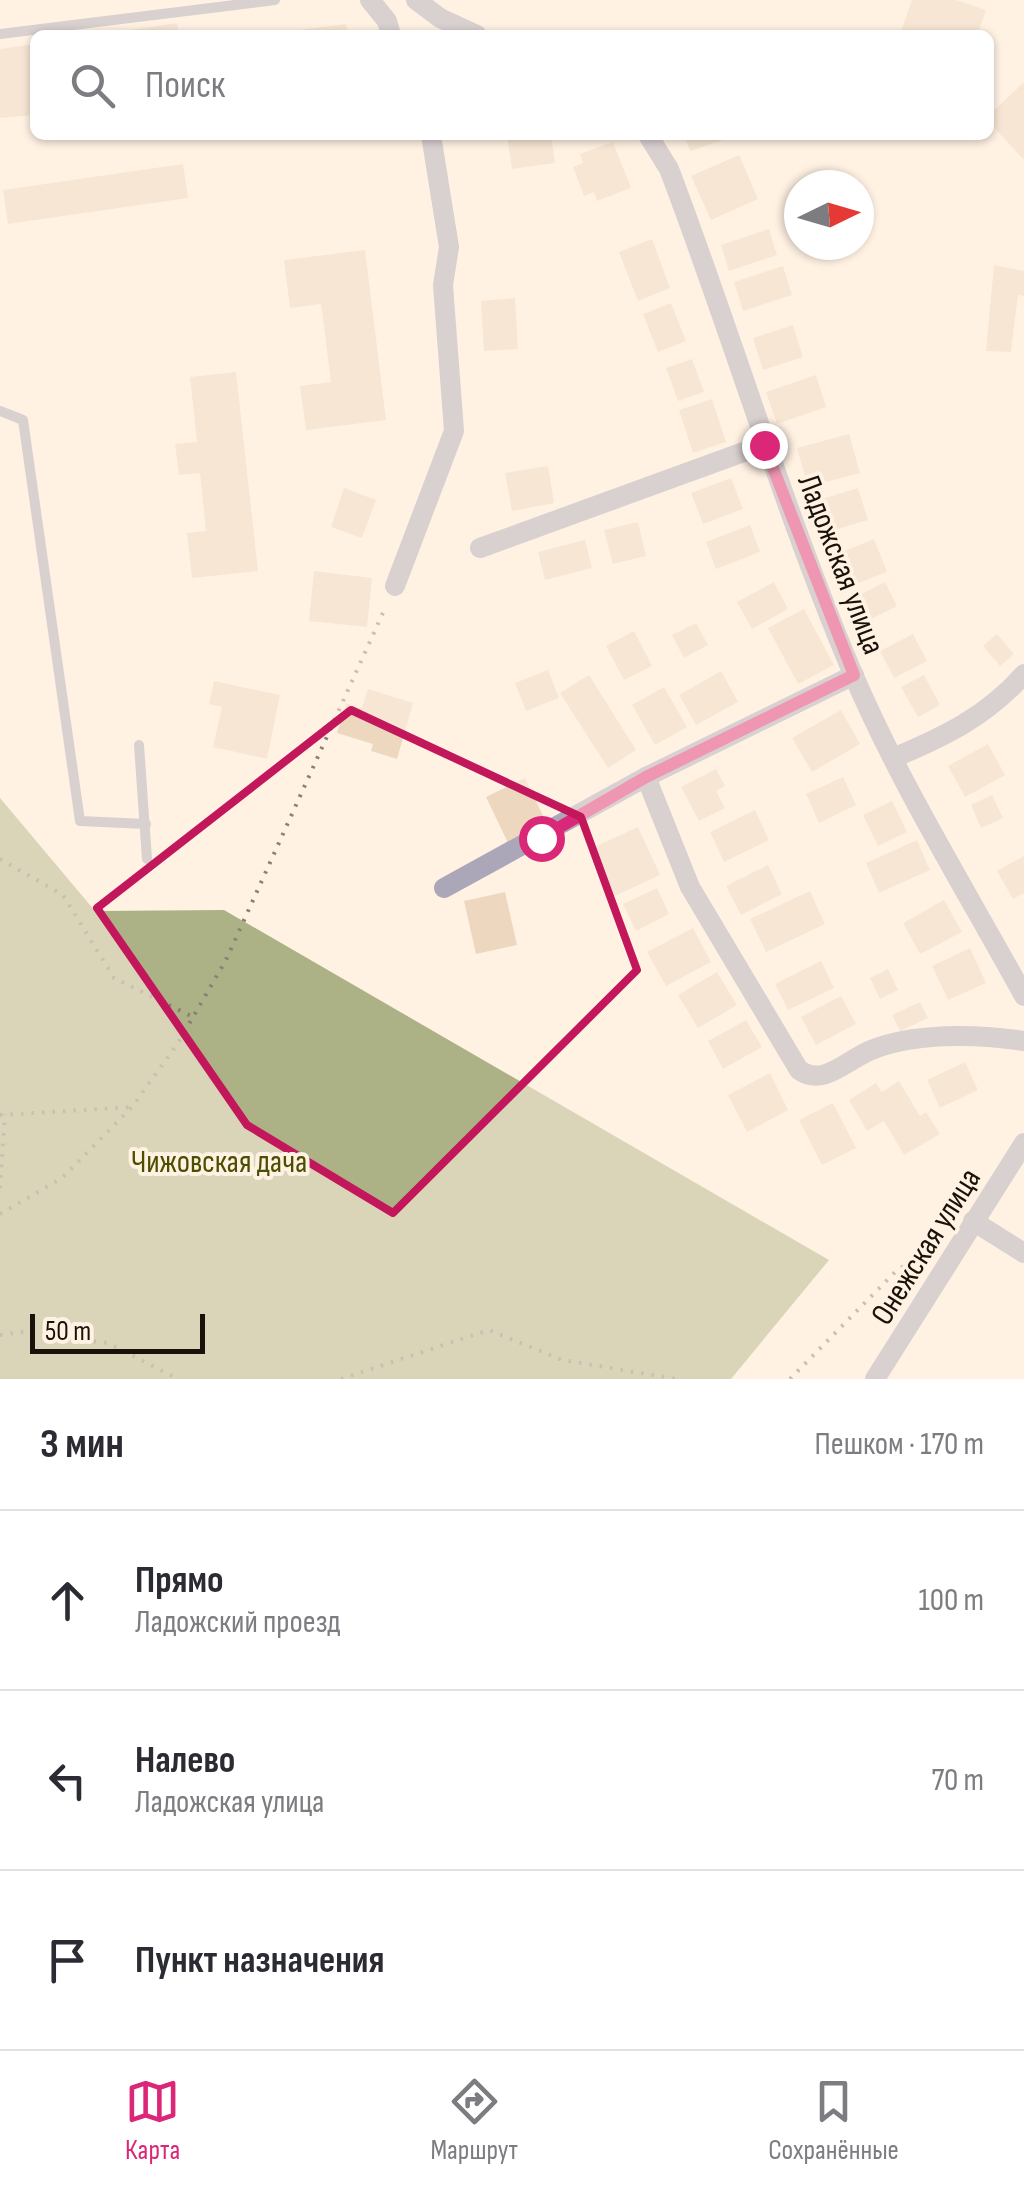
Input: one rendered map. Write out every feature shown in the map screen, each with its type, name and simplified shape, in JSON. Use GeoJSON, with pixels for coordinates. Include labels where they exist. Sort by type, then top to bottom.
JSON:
{"type":"FeatureCollection","features":[{"type":"Feature","properties":{"kind":"street"},"geometry":{"type":"LineString","coordinates":[[370,0],[390,30]]}},
{"type":"Feature","properties":{"kind":"street"},"geometry":{"type":"LineString","coordinates":[[416,0],[440,18],[466,30]]}},
{"type":"Feature","properties":{"kind":"street"},"geometry":{"type":"LineString","coordinates":[[394,586],[454,430],[442,286],[448,247],[432,140]]}},
{"type":"Feature","properties":{"kind":"street","name":"Ладожская улица"},"geometry":{"type":"LineString","coordinates":[[651,140],[669,168],[695,236],[764,445],[854,675],[893,758],[1024,996]]}},
{"type":"Feature","properties":{"kind":"street"},"geometry":{"type":"LineString","coordinates":[[480,548],[764,445]]}},
{"type":"Feature","properties":{"kind":"street"},"geometry":{"type":"LineString","coordinates":[[893,758],[950,734],[1001,701],[1024,674]]}},
{"type":"Feature","properties":{"kind":"street"},"geometry":{"type":"LineString","coordinates":[[444,888],[646,777],[854,675]]}},
{"type":"Feature","properties":{"kind":"street"},"geometry":{"type":"LineString","coordinates":[[646,777],[700,903],[799,1070],[810,1078],[821,1077],[871,1050],[926,1039],[995,1036],[1024,1041]]}},
{"type":"Feature","properties":{"kind":"street","name":"Онежская улица"},"geometry":{"type":"LineString","coordinates":[[875,1379],[917,1320],[1024,1144]]}},
{"type":"Feature","properties":{"kind":"street"},"geometry":{"type":"LineString","coordinates":[[974,1221],[1024,1253]]}},
{"type":"Feature","properties":{"kind":"lane"},"geometry":{"type":"LineString","coordinates":[[137,0],[140,16]]}},
{"type":"Feature","properties":{"kind":"lane"},"geometry":{"type":"LineString","coordinates":[[31,30],[275,0]]}},
{"type":"Feature","properties":{"kind":"lane"},"geometry":{"type":"LineString","coordinates":[[0,34],[30,30]]}},
{"type":"Feature","properties":{"kind":"lane"},"geometry":{"type":"LineString","coordinates":[[0,411],[23,420],[80,821],[146,824]]}},
{"type":"Feature","properties":{"kind":"lane"},"geometry":{"type":"LineString","coordinates":[[139,746],[147,858]]}},
{"type":"Feature","properties":{"kind":"path"},"geometry":{"type":"LineString","coordinates":[[0,1214],[62,1178],[132,1107],[193,1016],[226,960],[394,586]]}},
{"type":"Feature","properties":{"kind":"path"},"geometry":{"type":"LineString","coordinates":[[0,858],[62,895],[114,978],[193,1016]]}},
{"type":"Feature","properties":{"kind":"path"},"geometry":{"type":"LineString","coordinates":[[0,1188],[3,1114],[132,1107]]}},
{"type":"Feature","properties":{"kind":"path"},"geometry":{"type":"LineString","coordinates":[[790,1379],[896,1271],[942,1241]]}},
{"type":"Feature","properties":{"kind":"path"},"geometry":{"type":"LineString","coordinates":[[341,1379],[489,1330],[562,1360],[676,1379]]}},
{"type":"Feature","properties":{"kind":"path"},"geometry":{"type":"LineString","coordinates":[[0,1335],[22,1332],[108,1344],[178,1379]]}},
{"type":"Feature","properties":{"kind":"highlighted area"},"geometry":{"type":"Polygon","coordinates":[[[351,710],[581,817],[637,970],[393,1213],[247,1125],[97,908],[351,710]]]}},
{"type":"Feature","properties":{"kind":"green space","name":"Чижовская дача"},"geometry":{"type":"Polygon","coordinates":[[[0,798],[95,911],[224,910],[829,1260],[731,1379],[0,1379],[0,798]]]}},
{"type":"Feature","properties":{"kind":"building"},"geometry":{"type":"Polygon","coordinates":[[[912,0],[956,0],[986,10],[979,30],[901,30],[912,0]]]}},
{"type":"Feature","properties":{"kind":"building"},"geometry":{"type":"Polygon","coordinates":[[[177,23],[178,30],[131,30],[177,23]]]}},
{"type":"Feature","properties":{"kind":"building"},"geometry":{"type":"Polygon","coordinates":[[[346,24],[347,30],[300,30],[346,24]]]}},
{"type":"Feature","properties":{"kind":"building"},"geometry":{"type":"Polygon","coordinates":[[[30,45],[30,115],[0,118],[0,49],[30,45]]]}},
{"type":"Feature","properties":{"kind":"building"},"geometry":{"type":"Polygon","coordinates":[[[1024,82],[1024,160],[994,127],[994,110],[1024,82]]]}},
{"type":"Feature","properties":{"kind":"building"},"geometry":{"type":"Polygon","coordinates":[[[508,140],[552,140],[555,163],[512,169],[508,140]]]}},
{"type":"Feature","properties":{"kind":"building"},"geometry":{"type":"Polygon","coordinates":[[[686,140],[723,140],[690,151],[686,140]]]}},
{"type":"Feature","properties":{"kind":"building"},"geometry":{"type":"Polygon","coordinates":[[[613,142],[631,188],[597,201],[594,192],[584,196],[573,167],[583,163],[580,154],[613,142]]]}},
{"type":"Feature","properties":{"kind":"building"},"geometry":{"type":"Polygon","coordinates":[[[739,155],[758,199],[711,220],[691,176],[739,155]]]}},
{"type":"Feature","properties":{"kind":"building"},"geometry":{"type":"Polygon","coordinates":[[[183,164],[188,198],[8,224],[3,190],[183,164]]]}},
{"type":"Feature","properties":{"kind":"building"},"geometry":{"type":"Polygon","coordinates":[[[769,229],[777,255],[729,271],[721,245],[769,229]]]}},
{"type":"Feature","properties":{"kind":"building"},"geometry":{"type":"Polygon","coordinates":[[[652,239],[670,288],[638,301],[619,252],[652,239]]]}},
{"type":"Feature","properties":{"kind":"building"},"geometry":{"type":"Polygon","coordinates":[[[365,250],[386,420],[306,430],[300,386],[331,382],[321,304],[290,308],[284,260],[365,250]]]}},
{"type":"Feature","properties":{"kind":"building"},"geometry":{"type":"Polygon","coordinates":[[[994,265],[1024,271],[1024,296],[1018,295],[1011,352],[986,351],[994,265]]]}},
{"type":"Feature","properties":{"kind":"building"},"geometry":{"type":"Polygon","coordinates":[[[783,266],[792,295],[743,311],[734,282],[783,266]]]}},
{"type":"Feature","properties":{"kind":"building"},"geometry":{"type":"Polygon","coordinates":[[[515,298],[518,349],[484,351],[481,301],[515,298]]]}},
{"type":"Feature","properties":{"kind":"building"},"geometry":{"type":"Polygon","coordinates":[[[671,303],[686,341],[658,352],[643,314],[671,303]]]}},
{"type":"Feature","properties":{"kind":"building"},"geometry":{"type":"Polygon","coordinates":[[[793,325],[803,357],[763,370],[753,338],[793,325]]]}},
{"type":"Feature","properties":{"kind":"building"},"geometry":{"type":"Polygon","coordinates":[[[692,359],[704,392],[678,401],[666,368],[692,359]]]}},
{"type":"Feature","properties":{"kind":"building"},"geometry":{"type":"Polygon","coordinates":[[[236,372],[258,571],[192,578],[187,533],[206,531],[200,473],[179,475],[175,444],[197,442],[190,377],[236,372]]]}},
{"type":"Feature","properties":{"kind":"building"},"geometry":{"type":"Polygon","coordinates":[[[816,375],[826,407],[777,424],[766,392],[816,375]]]}},
{"type":"Feature","properties":{"kind":"building"},"geometry":{"type":"Polygon","coordinates":[[[712,399],[726,442],[693,453],[679,410],[712,399]]]}},
{"type":"Feature","properties":{"kind":"building"},"geometry":{"type":"Polygon","coordinates":[[[849,434],[860,473],[808,487],[797,448],[849,434]]]}},
{"type":"Feature","properties":{"kind":"building"},"geometry":{"type":"Polygon","coordinates":[[[548,466],[554,503],[512,511],[505,473],[548,466]]]}},
{"type":"Feature","properties":{"kind":"building"},"geometry":{"type":"Polygon","coordinates":[[[731,478],[743,509],[703,524],[691,493],[731,478]]]}},
{"type":"Feature","properties":{"kind":"building"},"geometry":{"type":"Polygon","coordinates":[[[344,488],[376,500],[362,538],[331,527],[344,488]]]}},
{"type":"Feature","properties":{"kind":"building"},"geometry":{"type":"Polygon","coordinates":[[[858,488],[868,520],[824,533],[815,501],[858,488]]]}},
{"type":"Feature","properties":{"kind":"building"},"geometry":{"type":"Polygon","coordinates":[[[638,522],[646,556],[613,564],[604,530],[638,522]]]}},
{"type":"Feature","properties":{"kind":"building"},"geometry":{"type":"Polygon","coordinates":[[[750,525],[760,552],[716,569],[706,542],[750,525]]]}},
{"type":"Feature","properties":{"kind":"building"},"geometry":{"type":"Polygon","coordinates":[[[874,539],[887,572],[845,588],[832,556],[874,539]]]}},
{"type":"Feature","properties":{"kind":"building"},"geometry":{"type":"Polygon","coordinates":[[[585,540],[592,568],[545,580],[538,552],[585,540]]]}},
{"type":"Feature","properties":{"kind":"building"},"geometry":{"type":"Polygon","coordinates":[[[314,571],[372,578],[367,627],[309,621],[314,571]]]}},
{"type":"Feature","properties":{"kind":"building"},"geometry":{"type":"Polygon","coordinates":[[[774,582],[788,609],[752,629],[737,602],[774,582]]]}},
{"type":"Feature","properties":{"kind":"building"},"geometry":{"type":"Polygon","coordinates":[[[885,582],[897,606],[861,624],[849,600],[885,582]]]}},
{"type":"Feature","properties":{"kind":"building"},"geometry":{"type":"Polygon","coordinates":[[[804,609],[834,665],[798,684],[768,628],[804,609]]]}},
{"type":"Feature","properties":{"kind":"building"},"geometry":{"type":"Polygon","coordinates":[[[696,623],[708,645],[684,658],[672,635],[696,623]]]}},
{"type":"Feature","properties":{"kind":"building"},"geometry":{"type":"Polygon","coordinates":[[[634,631],[652,666],[624,680],[606,646],[634,631]]]}},
{"type":"Feature","properties":{"kind":"building"},"geometry":{"type":"Polygon","coordinates":[[[913,634],[927,661],[894,678],[880,651],[913,634]]]}},
{"type":"Feature","properties":{"kind":"building"},"geometry":{"type":"Polygon","coordinates":[[[997,634],[1014,654],[1000,666],[983,646],[997,634]]]}},
{"type":"Feature","properties":{"kind":"building"},"geometry":{"type":"Polygon","coordinates":[[[548,670],[559,698],[526,711],[515,683],[548,670]]]}},
{"type":"Feature","properties":{"kind":"building"},"geometry":{"type":"Polygon","coordinates":[[[721,671],[738,702],[696,725],[679,695],[721,671]]]}},
{"type":"Feature","properties":{"kind":"building"},"geometry":{"type":"Polygon","coordinates":[[[589,675],[636,750],[608,768],[560,693],[589,675]]]}},
{"type":"Feature","properties":{"kind":"building"},"geometry":{"type":"Polygon","coordinates":[[[924,675],[940,705],[918,717],[901,687],[924,675]]]}},
{"type":"Feature","properties":{"kind":"building"},"geometry":{"type":"Polygon","coordinates":[[[214,681],[280,695],[267,759],[213,747],[222,707],[209,704],[214,681]]]}},
{"type":"Feature","properties":{"kind":"building"},"geometry":{"type":"Polygon","coordinates":[[[664,687],[687,727],[655,745],[632,705],[664,687]]]}},
{"type":"Feature","properties":{"kind":"building"},"geometry":{"type":"Polygon","coordinates":[[[368,689],[413,703],[397,759],[371,751],[373,744],[337,733],[346,703],[362,708],[368,689]]]}},
{"type":"Feature","properties":{"kind":"building"},"geometry":{"type":"Polygon","coordinates":[[[841,710],[860,744],[812,772],[792,738],[841,710]]]}},
{"type":"Feature","properties":{"kind":"building"},"geometry":{"type":"Polygon","coordinates":[[[988,744],[1005,775],[965,797],[948,766],[988,744]]]}},
{"type":"Feature","properties":{"kind":"building"},"geometry":{"type":"Polygon","coordinates":[[[716,769],[725,786],[716,791],[725,808],[699,821],[681,787],[716,769]]]}},
{"type":"Feature","properties":{"kind":"building"},"geometry":{"type":"Polygon","coordinates":[[[843,777],[856,805],[819,823],[806,794],[843,777]]]}},
{"type":"Feature","properties":{"kind":"building"},"geometry":{"type":"Polygon","coordinates":[[[525,778],[547,824],[508,843],[486,797],[525,778]]]}},
{"type":"Feature","properties":{"kind":"building"},"geometry":{"type":"Polygon","coordinates":[[[992,795],[1003,818],[981,828],[971,805],[992,795]]]}},
{"type":"Feature","properties":{"kind":"building"},"geometry":{"type":"Polygon","coordinates":[[[892,801],[907,832],[878,846],[863,815],[892,801]]]}},
{"type":"Feature","properties":{"kind":"building"},"geometry":{"type":"Polygon","coordinates":[[[755,810],[769,840],[724,862],[710,832],[755,810]]]}},
{"type":"Feature","properties":{"kind":"building"},"geometry":{"type":"Polygon","coordinates":[[[638,827],[660,875],[615,896],[592,848],[638,827]]]}},
{"type":"Feature","properties":{"kind":"building"},"geometry":{"type":"Polygon","coordinates":[[[917,840],[930,870],[879,893],[866,863],[917,840]]]}},
{"type":"Feature","properties":{"kind":"building"},"geometry":{"type":"Polygon","coordinates":[[[1024,856],[1024,893],[1013,899],[997,871],[1024,856]]]}},
{"type":"Feature","properties":{"kind":"building"},"geometry":{"type":"Polygon","coordinates":[[[768,865],[782,894],[741,915],[726,886],[768,865]]]}},
{"type":"Feature","properties":{"kind":"building"},"geometry":{"type":"Polygon","coordinates":[[[657,888],[669,914],[636,931],[623,904],[657,888]]]}},
{"type":"Feature","properties":{"kind":"building"},"geometry":{"type":"Polygon","coordinates":[[[810,891],[825,924],[766,952],[750,919],[810,891]]]}},
{"type":"Feature","properties":{"kind":"building"},"geometry":{"type":"Polygon","coordinates":[[[505,892],[517,945],[476,954],[464,901],[505,892]]]}},
{"type":"Feature","properties":{"kind":"building"},"geometry":{"type":"Polygon","coordinates":[[[944,900],[962,932],[920,954],[903,923],[944,900]]]}},
{"type":"Feature","properties":{"kind":"building"},"geometry":{"type":"Polygon","coordinates":[[[693,928],[711,962],[666,986],[647,952],[693,928]]]}},
{"type":"Feature","properties":{"kind":"building"},"geometry":{"type":"Polygon","coordinates":[[[970,948],[986,983],[948,1000],[932,966],[970,948]]]}},
{"type":"Feature","properties":{"kind":"building"},"geometry":{"type":"Polygon","coordinates":[[[821,961],[834,988],[788,1010],[775,984],[821,961]]]}},
{"type":"Feature","properties":{"kind":"building"},"geometry":{"type":"Polygon","coordinates":[[[888,969],[898,990],[880,999],[870,978],[888,969]]]}},
{"type":"Feature","properties":{"kind":"building"},"geometry":{"type":"Polygon","coordinates":[[[717,972],[737,1005],[698,1028],[678,995],[717,972]]]}},
{"type":"Feature","properties":{"kind":"building"},"geometry":{"type":"Polygon","coordinates":[[[841,996],[856,1024],[816,1045],[801,1017],[841,996]]]}},
{"type":"Feature","properties":{"kind":"building"},"geometry":{"type":"Polygon","coordinates":[[[920,1002],[928,1018],[900,1031],[892,1015],[920,1002]]]}},
{"type":"Feature","properties":{"kind":"building"},"geometry":{"type":"Polygon","coordinates":[[[746,1020],[762,1047],[723,1069],[708,1041],[746,1020]]]}},
{"type":"Feature","properties":{"kind":"building"},"geometry":{"type":"Polygon","coordinates":[[[965,1062],[978,1090],[940,1108],[927,1080],[965,1062]]]}},
{"type":"Feature","properties":{"kind":"building"},"geometry":{"type":"Polygon","coordinates":[[[770,1073],[788,1110],[747,1132],[728,1095],[770,1073]]]}},
{"type":"Feature","properties":{"kind":"building"},"geometry":{"type":"Polygon","coordinates":[[[899,1081],[920,1116],[926,1112],[940,1134],[904,1155],[884,1121],[867,1131],[849,1100],[876,1083],[882,1092],[899,1081]]]}},
{"type":"Feature","properties":{"kind":"building"},"geometry":{"type":"Polygon","coordinates":[[[833,1103],[856,1148],[822,1165],[799,1120],[833,1103]]]}},
{"type":"Feature","properties":{"kind":"route"},"geometry":{"type":"LineString","coordinates":[[541,838],[646,777],[854,675],[764,445]]}}]}
